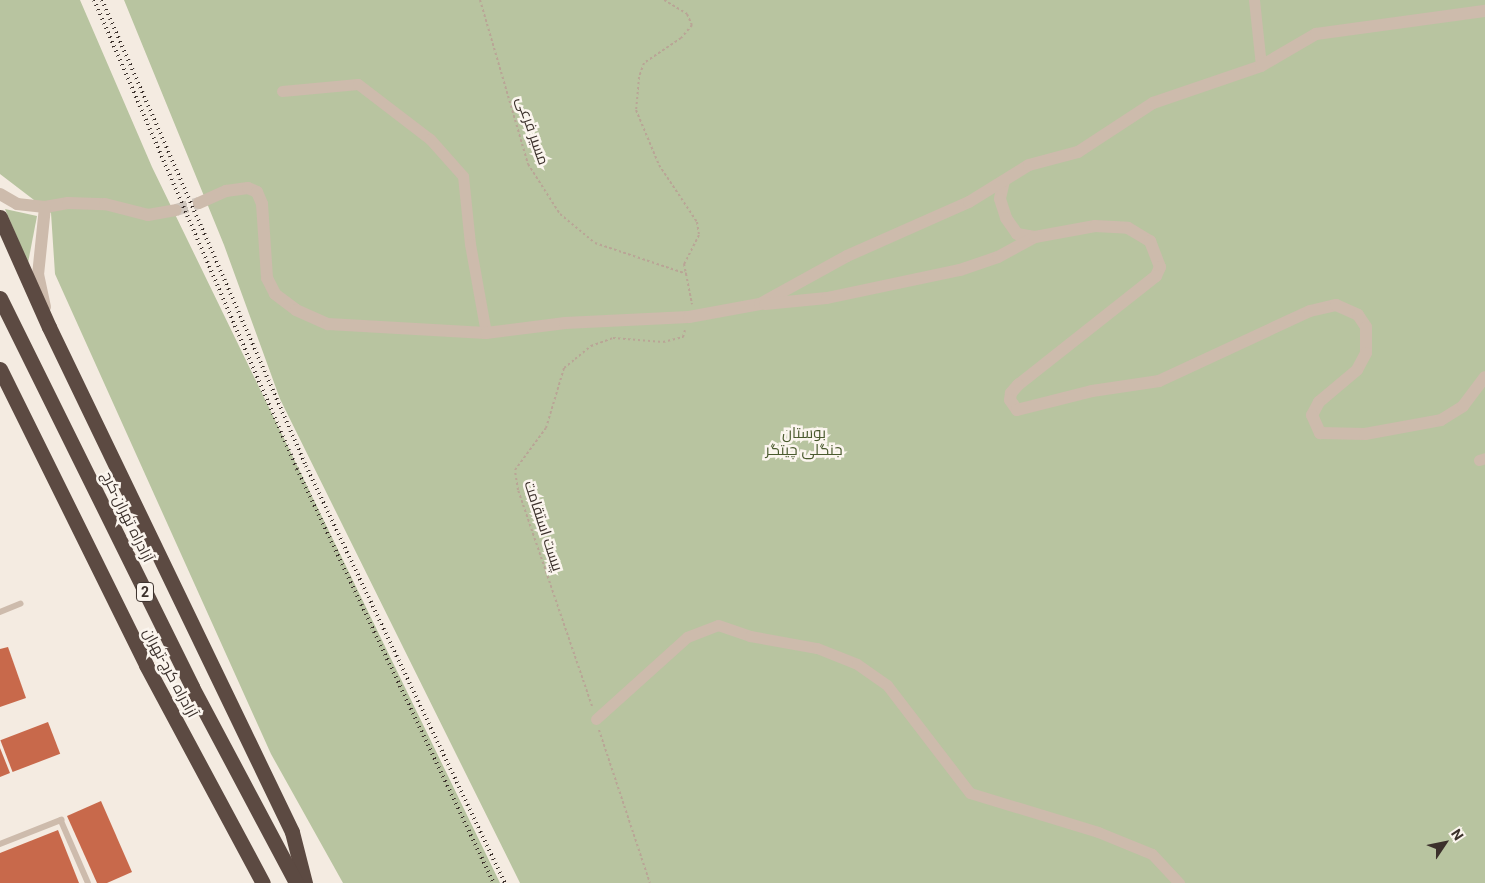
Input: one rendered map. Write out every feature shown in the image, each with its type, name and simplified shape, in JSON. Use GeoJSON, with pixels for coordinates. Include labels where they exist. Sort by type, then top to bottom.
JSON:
{"type":"FeatureCollection","features":[{"type":"Feature","properties":{"kind":"highway"},"geometry":{"type":"LineString","coordinates":[[0,216],[49,327],[292,832],[305,883]]}},
{"type":"Feature","properties":{"kind":"highway","name":"آزادراه تهران-کرج"},"geometry":{"type":"LineString","coordinates":[[0,298],[192,687],[296,883]]}},
{"type":"Feature","properties":{"kind":"highway","name":"آزادراه کرج-تهران"},"geometry":{"type":"LineString","coordinates":[[0,368],[146,664],[263,883]]}},
{"type":"Feature","properties":{"kind":"street"},"geometry":{"type":"LineString","coordinates":[[1254,0],[1261,66]]}},
{"type":"Feature","properties":{"kind":"street"},"geometry":{"type":"LineString","coordinates":[[760,304],[846,256],[969,202],[1029,165],[1078,152],[1153,103],[1261,66],[1316,34],[1485,11]]}},
{"type":"Feature","properties":{"kind":"street"},"geometry":{"type":"LineString","coordinates":[[282,92],[358,84],[430,139],[462,176],[470,244],[486,333]]}},
{"type":"Feature","properties":{"kind":"street"},"geometry":{"type":"LineString","coordinates":[[1004,181],[1000,199],[1006,218],[1017,234],[1035,237]]}},
{"type":"Feature","properties":{"kind":"street"},"geometry":{"type":"LineString","coordinates":[[199,203],[226,191],[248,188],[257,192],[262,204],[267,278],[275,294],[296,310],[328,324],[486,333],[565,323],[689,317],[760,304],[828,298],[960,270],[998,257],[1035,237],[1095,226],[1128,228],[1150,241],[1160,267],[1156,276],[1018,385],[1011,393],[1010,400],[1018,410],[1092,391],[1159,381],[1310,310],[1336,305],[1358,315],[1366,327],[1366,353],[1357,370],[1319,402],[1312,415],[1320,433],[1365,434],[1442,420],[1463,406],[1485,377]]}},
{"type":"Feature","properties":{"kind":"street"},"geometry":{"type":"LineString","coordinates":[[0,194],[17,204],[45,207],[68,203],[105,204],[148,216],[176,210]]}},
{"type":"Feature","properties":{"kind":"street"},"geometry":{"type":"LineString","coordinates":[[45,207],[38,275],[49,327]]}},
{"type":"Feature","properties":{"kind":"street"},"geometry":{"type":"LineString","coordinates":[[596,719],[687,637],[718,625],[750,636],[817,648],[857,664],[887,685],[970,793],[1098,832],[1152,854],[1179,883]]}},
{"type":"Feature","properties":{"kind":"lane"},"geometry":{"type":"LineString","coordinates":[[0,612],[20,604]]}},
{"type":"Feature","properties":{"kind":"lane"},"geometry":{"type":"LineString","coordinates":[[0,844],[61,820],[88,882]]}},
{"type":"Feature","properties":{"kind":"path","name":"مسیر فرعی"},"geometry":{"type":"LineString","coordinates":[[480,0],[528,164],[560,214],[595,243],[687,274]]}},
{"type":"Feature","properties":{"kind":"path","name":"پیست استقامت"},"geometry":{"type":"LineString","coordinates":[[650,883],[518,490],[515,470],[546,428],[564,368],[591,346],[613,338],[663,342],[683,337],[692,306],[684,264],[698,235],[697,222],[659,165],[636,110],[639,77],[644,63],[681,38],[692,24],[687,14],[664,0]]}},
{"type":"Feature","properties":{"kind":"green space"},"geometry":{"type":"Polygon","coordinates":[[[0,0],[80,0],[152,167],[500,883],[343,883],[271,754],[55,274],[51,213],[0,174],[0,0]]]}},
{"type":"Feature","properties":{"kind":"green space","name":"بوستان جنگلی چیتگر"},"geometry":{"type":"Polygon","coordinates":[[[124,0],[1485,0],[1485,883],[520,883],[280,399],[224,245],[124,0]]]}},
{"type":"Feature","properties":{"kind":"green space"},"geometry":{"type":"Polygon","coordinates":[[[5,209],[37,216],[28,263],[5,209]]]}},
{"type":"Feature","properties":{"kind":"building"},"geometry":{"type":"Polygon","coordinates":[[[8,647],[26,698],[0,707],[0,649],[8,647]]]}},
{"type":"Feature","properties":{"kind":"building"},"geometry":{"type":"Polygon","coordinates":[[[48,722],[60,754],[13,772],[0,740],[48,722]]]}},
{"type":"Feature","properties":{"kind":"building"},"geometry":{"type":"Polygon","coordinates":[[[0,748],[10,773],[0,777],[0,748]]]}},
{"type":"Feature","properties":{"kind":"building"},"geometry":{"type":"Polygon","coordinates":[[[101,801],[132,872],[107,883],[97,883],[67,816],[101,801]]]}},
{"type":"Feature","properties":{"kind":"building"},"geometry":{"type":"Polygon","coordinates":[[[58,830],[79,883],[0,883],[0,853],[58,830]]]}},
{"type":"Feature","properties":{"kind":"tunnel"},"geometry":{"type":"LineString","coordinates":[[176,210],[199,203]]}},
{"type":"Feature","properties":{"kind":"railway"},"geometry":{"type":"LineString","coordinates":[[94,0],[297,469],[494,883]]}},
{"type":"Feature","properties":{"kind":"railway"},"geometry":{"type":"LineString","coordinates":[[102,0],[306,466],[505,883]]}}]}
